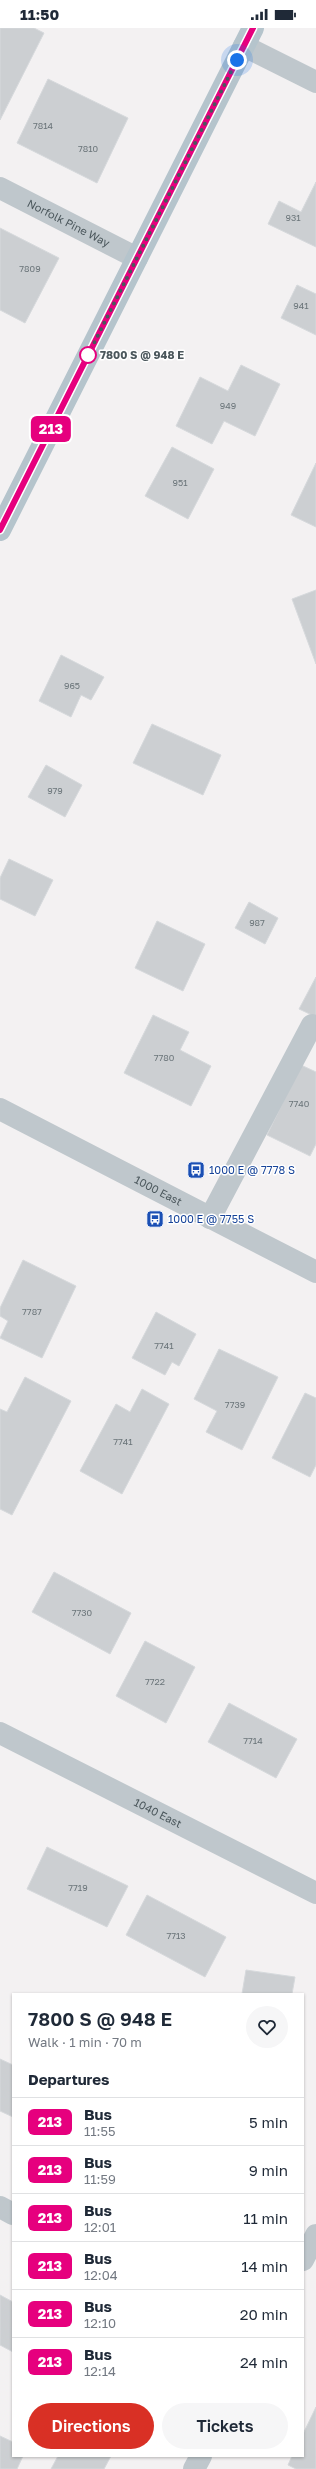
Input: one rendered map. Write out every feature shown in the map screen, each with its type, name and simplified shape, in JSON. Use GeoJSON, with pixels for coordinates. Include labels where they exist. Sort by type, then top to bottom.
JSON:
{"type":"FeatureCollection","features":[{"type":"Feature","properties":{"kind":"main road"},"geometry":{"type":"LineString","coordinates":[[0,530],[248,37]]}},
{"type":"Feature","properties":{"kind":"street"},"geometry":{"type":"LineString","coordinates":[[248,37],[316,82]]}},
{"type":"Feature","properties":{"kind":"street","name":"Norfolk Pine Way"},"geometry":{"type":"LineString","coordinates":[[0,188],[137,258]]}},
{"type":"Feature","properties":{"kind":"street"},"geometry":{"type":"LineString","coordinates":[[210,1218],[312,1025]]}},
{"type":"Feature","properties":{"kind":"street","name":"1000 East"},"geometry":{"type":"LineString","coordinates":[[0,1108],[316,1272]]}},
{"type":"Feature","properties":{"kind":"street","name":"1040 East"},"geometry":{"type":"LineString","coordinates":[[0,1734],[316,1893]]}},
{"type":"Feature","properties":{"kind":"street"},"geometry":{"type":"LineString","coordinates":[[0,2207],[12,2213]]}},
{"type":"Feature","properties":{"kind":"street"},"geometry":{"type":"LineString","coordinates":[[304,2258],[316,2235]]}},
{"type":"Feature","properties":{"kind":"street"},"geometry":{"type":"LineString","coordinates":[[194,2469],[200,2457]]}},
{"type":"Feature","properties":{"kind":"building"},"geometry":{"type":"Polygon","coordinates":[[[0,28],[34,28],[44,33],[0,120],[0,28]]]}},
{"type":"Feature","properties":{"kind":"building"},"geometry":{"type":"Polygon","coordinates":[[[48,79],[128,118],[97,183],[17,143],[48,79]]]}},
{"type":"Feature","properties":{"kind":"building"},"geometry":{"type":"Polygon","coordinates":[[[316,182],[316,247],[268,224],[279,201],[301,212],[316,182]]]}},
{"type":"Feature","properties":{"kind":"building"},"geometry":{"type":"Polygon","coordinates":[[[0,228],[59,258],[25,323],[0,310],[0,228]]]}},
{"type":"Feature","properties":{"kind":"building"},"geometry":{"type":"Polygon","coordinates":[[[297,285],[316,294],[316,335],[281,318],[297,285]]]}},
{"type":"Feature","properties":{"kind":"building"},"geometry":{"type":"Polygon","coordinates":[[[241,365],[280,384],[255,436],[224,421],[212,444],[176,426],[200,377],[228,391],[241,365]]]}},
{"type":"Feature","properties":{"kind":"building"},"geometry":{"type":"Polygon","coordinates":[[[172,447],[214,469],[188,519],[145,496],[172,447]]]}},
{"type":"Feature","properties":{"kind":"building"},"geometry":{"type":"Polygon","coordinates":[[[316,463],[316,527],[291,515],[316,463]]]}},
{"type":"Feature","properties":{"kind":"building"},"geometry":{"type":"Polygon","coordinates":[[[316,590],[316,664],[292,599],[316,590]]]}},
{"type":"Feature","properties":{"kind":"building"},"geometry":{"type":"Polygon","coordinates":[[[61,655],[104,677],[91,700],[81,695],[71,717],[39,701],[61,655]]]}},
{"type":"Feature","properties":{"kind":"building"},"geometry":{"type":"Polygon","coordinates":[[[152,724],[221,755],[203,795],[133,763],[152,724]]]}},
{"type":"Feature","properties":{"kind":"building"},"geometry":{"type":"Polygon","coordinates":[[[46,765],[82,785],[65,817],[28,797],[46,765]]]}},
{"type":"Feature","properties":{"kind":"building"},"geometry":{"type":"Polygon","coordinates":[[[9,859],[53,880],[35,916],[0,899],[0,878],[9,859]]]}},
{"type":"Feature","properties":{"kind":"building"},"geometry":{"type":"Polygon","coordinates":[[[249,902],[278,918],[265,944],[235,928],[249,902]]]}},
{"type":"Feature","properties":{"kind":"building"},"geometry":{"type":"Polygon","coordinates":[[[157,921],[205,944],[183,991],[135,968],[157,921]]]}},
{"type":"Feature","properties":{"kind":"building"},"geometry":{"type":"Polygon","coordinates":[[[316,977],[316,1017],[299,1009],[316,977]]]}},
{"type":"Feature","properties":{"kind":"building"},"geometry":{"type":"Polygon","coordinates":[[[153,1015],[189,1032],[180,1050],[211,1066],[191,1106],[124,1073],[153,1015]]]}},
{"type":"Feature","properties":{"kind":"building"},"geometry":{"type":"Polygon","coordinates":[[[301,1065],[316,1072],[316,1144],[310,1156],[267,1135],[301,1065]]]}},
{"type":"Feature","properties":{"kind":"building"},"geometry":{"type":"Polygon","coordinates":[[[23,1260],[76,1286],[42,1358],[0,1338],[8,1321],[0,1316],[0,1308],[23,1260]]]}},
{"type":"Feature","properties":{"kind":"building"},"geometry":{"type":"Polygon","coordinates":[[[156,1312],[196,1334],[179,1366],[172,1362],[165,1375],[132,1358],[156,1312]]]}},
{"type":"Feature","properties":{"kind":"building"},"geometry":{"type":"Polygon","coordinates":[[[219,1349],[278,1377],[242,1450],[206,1432],[217,1411],[194,1399],[219,1349]]]}},
{"type":"Feature","properties":{"kind":"building"},"geometry":{"type":"Polygon","coordinates":[[[25,1377],[71,1401],[12,1515],[0,1509],[0,1409],[7,1412],[25,1377]]]}},
{"type":"Feature","properties":{"kind":"building"},"geometry":{"type":"Polygon","coordinates":[[[142,1389],[169,1404],[122,1494],[80,1471],[116,1404],[130,1412],[142,1389]]]}},
{"type":"Feature","properties":{"kind":"building"},"geometry":{"type":"Polygon","coordinates":[[[305,1393],[316,1398],[316,1465],[310,1477],[272,1458],[305,1393]]]}},
{"type":"Feature","properties":{"kind":"building"},"geometry":{"type":"Polygon","coordinates":[[[54,1572],[131,1613],[110,1654],[32,1612],[54,1572]]]}},
{"type":"Feature","properties":{"kind":"building"},"geometry":{"type":"Polygon","coordinates":[[[145,1641],[195,1667],[166,1723],[116,1696],[145,1641]]]}},
{"type":"Feature","properties":{"kind":"building"},"geometry":{"type":"Polygon","coordinates":[[[229,1703],[297,1739],[276,1778],[208,1742],[229,1703]]]}},
{"type":"Feature","properties":{"kind":"building"},"geometry":{"type":"Polygon","coordinates":[[[47,1847],[128,1886],[107,1927],[27,1889],[47,1847]]]}},
{"type":"Feature","properties":{"kind":"building"},"geometry":{"type":"Polygon","coordinates":[[[147,1895],[226,1937],[205,1977],[126,1935],[147,1895]]]}},
{"type":"Feature","properties":{"kind":"building"},"geometry":{"type":"Polygon","coordinates":[[[246,1970],[295,1977],[292,1993],[242,1993],[246,1970]]]}},
{"type":"Feature","properties":{"kind":"building"},"geometry":{"type":"Polygon","coordinates":[[[0,2059],[12,2065],[12,2117],[0,2111],[0,2059]]]}},
{"type":"Feature","properties":{"kind":"building"},"geometry":{"type":"Polygon","coordinates":[[[0,2295],[12,2301],[12,2351],[0,2345],[0,2295]]]}},
{"type":"Feature","properties":{"kind":"building"},"geometry":{"type":"Polygon","coordinates":[[[316,2407],[316,2469],[296,2469],[288,2465],[292,2457],[304,2457],[304,2432],[316,2407]]]}},
{"type":"Feature","properties":{"kind":"building"},"geometry":{"type":"Polygon","coordinates":[[[0,2436],[12,2442],[12,2457],[23,2457],[17,2469],[0,2469],[0,2436]]]}},
{"type":"Feature","properties":{"kind":"building"},"geometry":{"type":"Polygon","coordinates":[[[57,2457],[110,2457],[104,2469],[51,2469],[57,2457]]]}},
{"type":"Feature","properties":{"kind":"bus line","name":"213"},"geometry":{"type":"LineString","coordinates":[[0,530],[253,28]]}},
{"type":"Feature","properties":{"kind":"place","name":"7800 S @ 948 E"},"geometry":{"type":"Point","coordinates":[88,355]}},
{"type":"Feature","properties":{"kind":"place","name":"1000 E @ 7778 S"},"geometry":{"type":"Point","coordinates":[196,1170]}},
{"type":"Feature","properties":{"kind":"place","name":"1000 E @ 7755 S"},"geometry":{"type":"Point","coordinates":[155,1219]}},
{"type":"Feature","properties":{"kind":"route"},"geometry":{"type":"LineString","coordinates":[[88,355],[237,60]]}}]}
